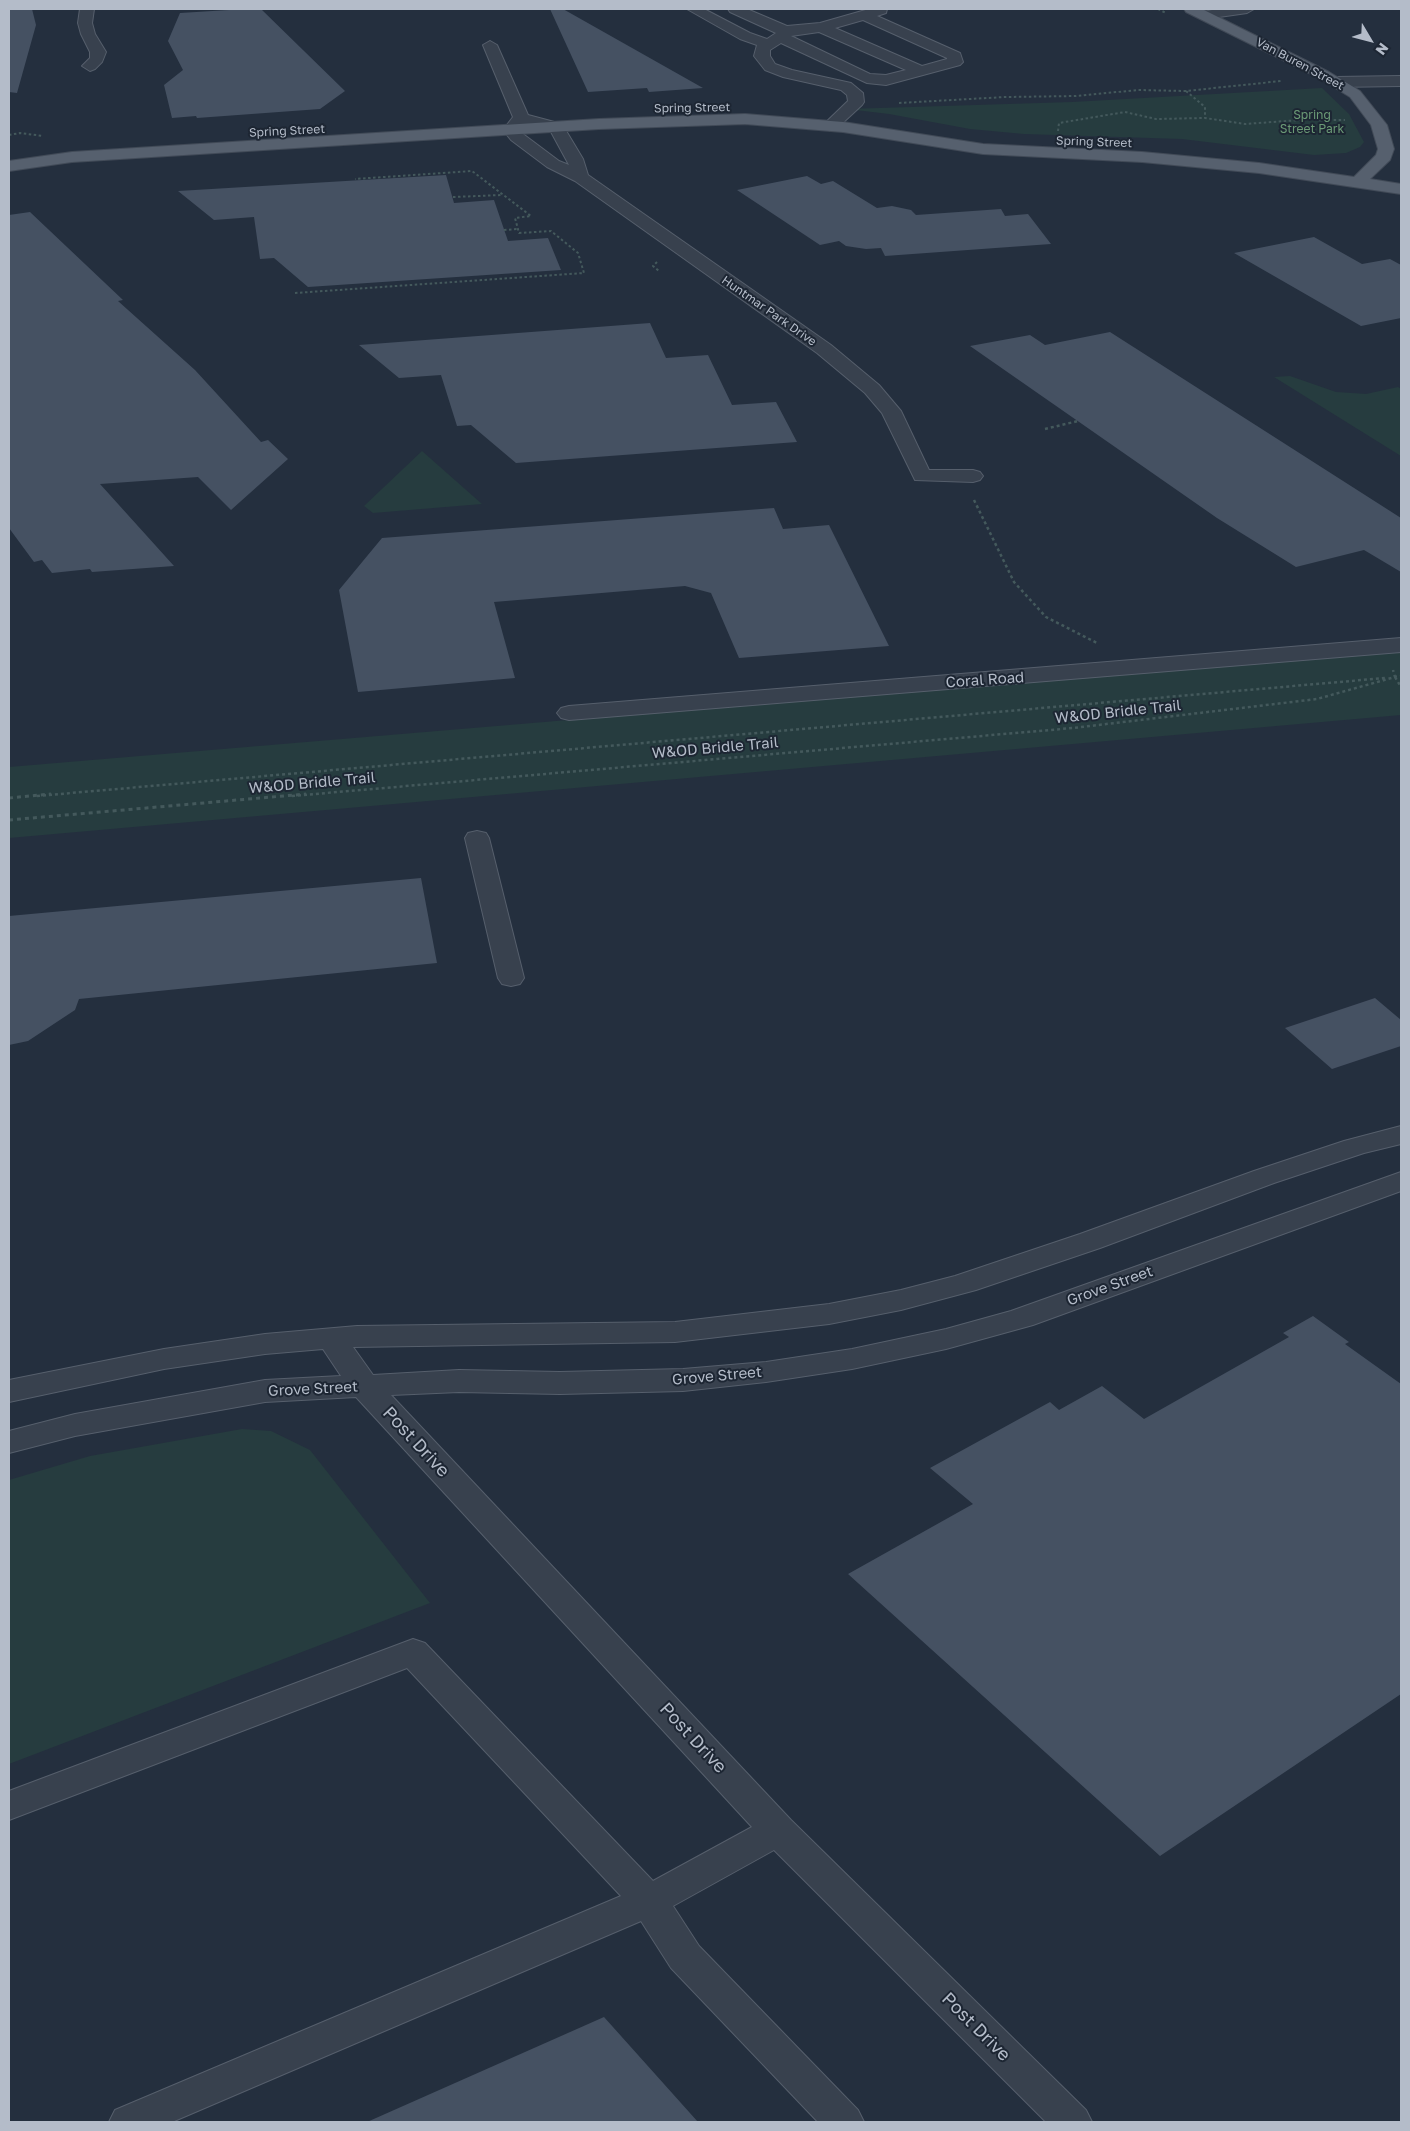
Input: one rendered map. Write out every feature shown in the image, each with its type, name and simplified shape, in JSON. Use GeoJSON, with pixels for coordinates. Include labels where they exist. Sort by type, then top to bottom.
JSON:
{"type":"FeatureCollection","features":[{"type":"Feature","properties":{"kind":"main road","name":"Van Buren Street"},"geometry":{"type":"LineString","coordinates":[[1198,12],[1336,82],[1355,94],[1379,125],[1386,149],[1384,157],[1372,168],[1356,173]]}},
{"type":"Feature","properties":{"kind":"main road","name":"Spring Street"},"geometry":{"type":"LineString","coordinates":[[9,166],[72,158],[516,124],[695,107],[765,108],[842,114],[996,137],[1171,146],[1337,164]]}},
{"type":"Feature","properties":{"kind":"main road","name":"Spring Street"},"geometry":{"type":"LineString","coordinates":[[9,152],[135,140],[516,124],[556,127],[745,119],[830,126],[983,149],[1189,160],[1356,173]]}},
{"type":"Feature","properties":{"kind":"main road"},"geometry":{"type":"LineString","coordinates":[[1372,168],[1401,174]]}},
{"type":"Feature","properties":{"kind":"main road"},"geometry":{"type":"LineString","coordinates":[[1356,173],[1401,189]]}},
{"type":"Feature","properties":{"kind":"street"},"geometry":{"type":"LineString","coordinates":[[87,9],[86,29],[98,52],[97,59],[90,66]]}},
{"type":"Feature","properties":{"kind":"street"},"geometry":{"type":"LineString","coordinates":[[694,9],[745,36],[768,44]]}},
{"type":"Feature","properties":{"kind":"street"},"geometry":{"type":"LineString","coordinates":[[735,9],[867,78],[886,80],[955,62],[955,56],[864,15]]}},
{"type":"Feature","properties":{"kind":"street"},"geometry":{"type":"LineString","coordinates":[[830,126],[856,102],[855,93],[846,86],[788,74],[770,66],[762,56],[763,48],[784,34],[821,27],[884,9]]}},
{"type":"Feature","properties":{"kind":"street"},"geometry":{"type":"LineString","coordinates":[[1198,12],[1247,9]]}},
{"type":"Feature","properties":{"kind":"street"},"geometry":{"type":"LineString","coordinates":[[821,27],[920,71]]}},
{"type":"Feature","properties":{"kind":"street"},"geometry":{"type":"LineString","coordinates":[[490,45],[516,124]]}},
{"type":"Feature","properties":{"kind":"street"},"geometry":{"type":"LineString","coordinates":[[1336,82],[1401,81]]}},
{"type":"Feature","properties":{"kind":"street","name":"Huntmar Park Drive"},"geometry":{"type":"LineString","coordinates":[[516,124],[517,137],[553,164],[581,177],[824,349],[872,389],[891,411],[922,476],[973,476]]}},
{"type":"Feature","properties":{"kind":"street"},"geometry":{"type":"LineString","coordinates":[[556,127],[575,160],[581,177]]}},
{"type":"Feature","properties":{"kind":"street","name":"Coral Road"},"geometry":{"type":"LineString","coordinates":[[569,713],[1401,645]]}},
{"type":"Feature","properties":{"kind":"street"},"geometry":{"type":"LineString","coordinates":[[477,838],[511,978]]}},
{"type":"Feature","properties":{"kind":"street"},"geometry":{"type":"LineString","coordinates":[[9,1391],[164,1359],[265,1344],[357,1336],[675,1332],[829,1314],[901,1300],[965,1283],[1090,1241],[1264,1177],[1354,1147],[1401,1135]]}},
{"type":"Feature","properties":{"kind":"street","name":"Grove Street"},"geometry":{"type":"LineString","coordinates":[[9,1442],[75,1424],[265,1391],[459,1381],[569,1383],[683,1380],[766,1372],[852,1359],[946,1339],[1022,1318],[1401,1181]]}},
{"type":"Feature","properties":{"kind":"street","name":"Post Drive"},"geometry":{"type":"LineString","coordinates":[[330,1338],[364,1386],[778,1830],[1072,2122]]}},
{"type":"Feature","properties":{"kind":"street"},"geometry":{"type":"LineString","coordinates":[[9,1806],[413,1652],[649,1901],[685,1957],[844,2122]]}},
{"type":"Feature","properties":{"kind":"street"},"geometry":{"type":"LineString","coordinates":[[129,2122],[649,1901],[778,1830]]}},
{"type":"Feature","properties":{"kind":"path"},"geometry":{"type":"LineString","coordinates":[[856,102],[894,103],[1005,97],[1076,96],[1138,90],[1186,91],[1263,82],[1336,82]]}},
{"type":"Feature","properties":{"kind":"path"},"geometry":{"type":"LineString","coordinates":[[1186,91],[1205,107],[1205,118]]}},
{"type":"Feature","properties":{"kind":"path"},"geometry":{"type":"LineString","coordinates":[[1059,136],[1059,123],[1125,112],[1168,120],[1205,118],[1245,124],[1300,120],[1347,120]]}},
{"type":"Feature","properties":{"kind":"path"},"geometry":{"type":"LineString","coordinates":[[295,293],[584,273],[578,252],[551,231],[519,233],[515,218],[531,216],[472,171],[355,179]]}},
{"type":"Feature","properties":{"kind":"path"},"geometry":{"type":"LineString","coordinates":[[453,198],[503,195]]}},
{"type":"Feature","properties":{"kind":"path"},"geometry":{"type":"LineString","coordinates":[[504,230],[518,229]]}},
{"type":"Feature","properties":{"kind":"path"},"geometry":{"type":"LineString","coordinates":[[470,277],[471,281]]}},
{"type":"Feature","properties":{"kind":"path"},"geometry":{"type":"LineString","coordinates":[[403,281],[405,285]]}},
{"type":"Feature","properties":{"kind":"path"},"geometry":{"type":"LineString","coordinates":[[1045,428],[1078,422]]}},
{"type":"Feature","properties":{"kind":"path"},"geometry":{"type":"LineString","coordinates":[[972,496],[1014,582],[1046,617],[1100,644]]}},
{"type":"Feature","properties":{"kind":"path"},"geometry":{"type":"LineString","coordinates":[[1168,665],[1187,680],[1197,694]]}},
{"type":"Feature","properties":{"kind":"path"},"geometry":{"type":"LineString","coordinates":[[1393,666],[1395,677],[1401,687]]}},
{"type":"Feature","properties":{"kind":"path"},"geometry":{"type":"LineString","coordinates":[[9,798],[1401,676]]}},
{"type":"Feature","properties":{"kind":"path","name":"W&OD Bridle Trail"},"geometry":{"type":"LineString","coordinates":[[9,820],[1073,728],[1317,699],[1395,677]]}},
{"type":"Feature","properties":{"kind":"green space","name":"Spring Street Park"},"geometry":{"type":"Polygon","coordinates":[[[1322,88],[1349,114],[1364,142],[1360,147],[1346,153],[1314,155],[1182,139],[1024,134],[970,129],[889,114],[847,109],[1072,102],[1322,88]]]}},
{"type":"Feature","properties":{"kind":"green space"},"geometry":{"type":"Polygon","coordinates":[[[1290,376],[1336,392],[1366,394],[1398,387],[1401,389],[1401,456],[1274,377],[1290,376]]]}},
{"type":"Feature","properties":{"kind":"green space"},"geometry":{"type":"Polygon","coordinates":[[[422,451],[482,504],[373,513],[364,506],[422,451]]]}},
{"type":"Feature","properties":{"kind":"green space"},"geometry":{"type":"Polygon","coordinates":[[[1401,650],[1401,715],[9,838],[9,767],[1401,650]]]}},
{"type":"Feature","properties":{"kind":"green space"},"geometry":{"type":"Polygon","coordinates":[[[242,1429],[271,1431],[310,1450],[430,1603],[9,1764],[9,1480],[90,1456],[242,1429]]]}},
{"type":"Feature","properties":{"kind":"building"},"geometry":{"type":"Polygon","coordinates":[[[9,9],[32,9],[36,25],[17,93],[9,92],[9,9]]]}},
{"type":"Feature","properties":{"kind":"building"},"geometry":{"type":"Polygon","coordinates":[[[261,9],[345,91],[320,109],[197,118],[196,116],[172,118],[164,85],[183,70],[168,41],[180,13],[261,9]]]}},
{"type":"Feature","properties":{"kind":"building"},"geometry":{"type":"Polygon","coordinates":[[[550,9],[563,9],[703,88],[649,92],[647,88],[588,92],[550,9]]]}},
{"type":"Feature","properties":{"kind":"building"},"geometry":{"type":"Polygon","coordinates":[[[446,175],[454,203],[494,200],[508,241],[548,238],[561,270],[308,287],[274,258],[260,259],[254,217],[214,220],[178,191],[446,175]]]}},
{"type":"Feature","properties":{"kind":"building"},"geometry":{"type":"Polygon","coordinates":[[[807,176],[821,184],[833,181],[877,208],[892,206],[911,210],[916,215],[1001,209],[1005,216],[1028,214],[1051,244],[885,256],[881,248],[866,249],[846,246],[839,241],[820,245],[737,190],[807,176]]]}},
{"type":"Feature","properties":{"kind":"building"},"geometry":{"type":"Polygon","coordinates":[[[30,212],[123,300],[118,301],[195,370],[261,442],[268,440],[288,459],[231,510],[198,477],[100,484],[174,566],[92,572],[90,569],[52,573],[42,560],[34,562],[9,528],[9,215],[30,212]]]}},
{"type":"Feature","properties":{"kind":"building"},"geometry":{"type":"Polygon","coordinates":[[[1314,237],[1362,264],[1390,259],[1401,265],[1401,318],[1361,326],[1234,253],[1314,237]]]}},
{"type":"Feature","properties":{"kind":"building"},"geometry":{"type":"Polygon","coordinates":[[[650,323],[666,358],[708,355],[732,405],[776,402],[797,442],[516,463],[471,425],[457,426],[441,375],[399,378],[359,345],[650,323]]]}},
{"type":"Feature","properties":{"kind":"building"},"geometry":{"type":"Polygon","coordinates":[[[1110,332],[1401,518],[1401,572],[1364,550],[1296,567],[1217,518],[970,346],[1030,335],[1045,345],[1110,332]]]}},
{"type":"Feature","properties":{"kind":"building"},"geometry":{"type":"Polygon","coordinates":[[[774,508],[783,529],[829,525],[889,646],[739,658],[711,593],[685,586],[494,602],[515,678],[358,692],[339,590],[382,538],[774,508]]]}},
{"type":"Feature","properties":{"kind":"building"},"geometry":{"type":"Polygon","coordinates":[[[421,878],[437,963],[79,999],[75,1010],[28,1041],[9,1045],[9,916],[421,878]]]}},
{"type":"Feature","properties":{"kind":"building"},"geometry":{"type":"Polygon","coordinates":[[[1375,998],[1401,1020],[1401,1046],[1332,1069],[1285,1028],[1375,998]]]}},
{"type":"Feature","properties":{"kind":"building"},"geometry":{"type":"Polygon","coordinates":[[[1313,1316],[1349,1342],[1345,1344],[1401,1384],[1401,1694],[1160,1856],[848,1574],[973,1504],[930,1468],[1050,1402],[1059,1410],[1102,1386],[1144,1419],[1289,1337],[1283,1333],[1313,1316]]]}},
{"type":"Feature","properties":{"kind":"building"},"geometry":{"type":"Polygon","coordinates":[[[604,2017],[698,2122],[367,2122],[604,2017]]]}}]}
